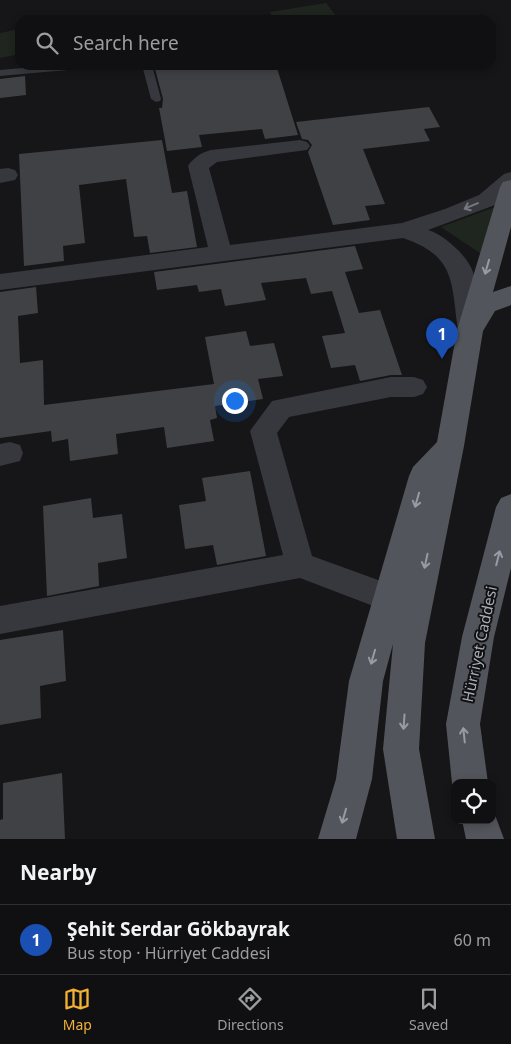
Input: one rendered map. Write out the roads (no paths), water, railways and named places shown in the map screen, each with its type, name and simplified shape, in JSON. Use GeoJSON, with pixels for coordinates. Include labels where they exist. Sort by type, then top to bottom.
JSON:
{"type":"FeatureCollection","features":[{"type":"Feature","properties":{"kind":"main road"},"geometry":{"type":"LineString","coordinates":[[416,839],[402,749],[410,643],[450,445],[470,330],[511,187]]}},
{"type":"Feature","properties":{"kind":"main road"},"geometry":{"type":"LineString","coordinates":[[501,219],[504,240],[511,250]]}},
{"type":"Feature","properties":{"kind":"main road"},"geometry":{"type":"LineString","coordinates":[[470,330],[486,305],[511,294]]}},
{"type":"Feature","properties":{"kind":"main road"},"geometry":{"type":"LineString","coordinates":[[338,839],[354,779],[366,681],[389,598],[424,476],[450,445]]}},
{"type":"Feature","properties":{"kind":"main road","name":"Hürriyet Caddesi"},"geometry":{"type":"LineString","coordinates":[[469,779],[462,724],[478,637],[511,507]]}},
{"type":"Feature","properties":{"kind":"main road"},"geometry":{"type":"LineString","coordinates":[[481,824],[485,839]]}},
{"type":"Feature","properties":{"kind":"street"},"geometry":{"type":"LineString","coordinates":[[221,253],[198,166],[211,156],[300,146]]}},
{"type":"Feature","properties":{"kind":"street"},"geometry":{"type":"LineString","coordinates":[[0,282],[404,230],[453,214],[487,200],[511,179]]}},
{"type":"Feature","properties":{"kind":"street"},"geometry":{"type":"LineString","coordinates":[[404,230],[428,238],[445,250],[461,271],[470,330]]}},
{"type":"Feature","properties":{"kind":"street"},"geometry":{"type":"LineString","coordinates":[[300,565],[263,431],[281,408],[391,387],[414,387]]}},
{"type":"Feature","properties":{"kind":"street"},"geometry":{"type":"LineString","coordinates":[[0,620],[300,565],[389,598]]}},
{"type":"Feature","properties":{"kind":"lane"},"geometry":{"type":"LineString","coordinates":[[0,73],[34,70]]}},
{"type":"Feature","properties":{"kind":"lane"},"geometry":{"type":"LineString","coordinates":[[148,70],[156,99]]}},
{"type":"Feature","properties":{"kind":"place","name":"Şehit Serdar Gökbayrak"},"geometry":{"type":"Point","coordinates":[442,359]}}]}
